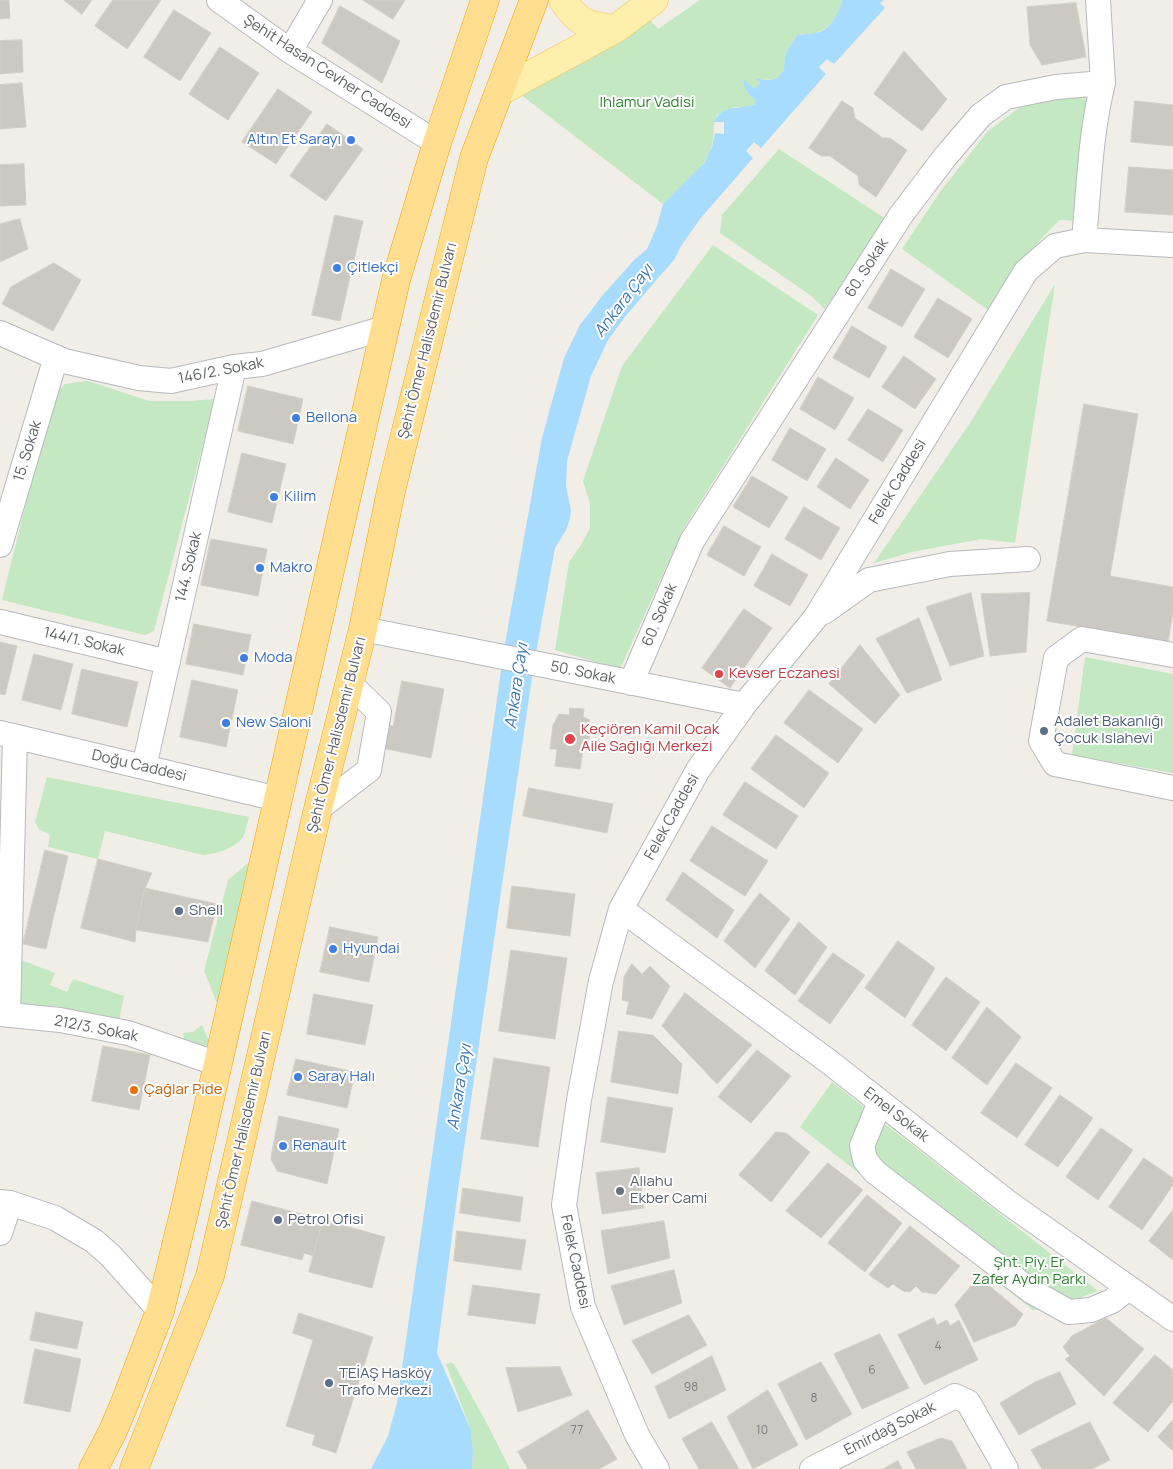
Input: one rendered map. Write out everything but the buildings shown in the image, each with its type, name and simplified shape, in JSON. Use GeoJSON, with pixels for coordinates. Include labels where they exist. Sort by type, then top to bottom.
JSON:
{"type":"FeatureCollection","features":[{"type":"Feature","properties":{"kind":"highway"},"geometry":{"type":"LineString","coordinates":[[92,1469],[112,1433],[160,1312],[396,280],[437,144],[485,0]]}},
{"type":"Feature","properties":{"kind":"highway","name":"Şehit Ömer Halisdemir Bulvarı"},"geometry":{"type":"LineString","coordinates":[[134,1469],[210,1276],[318,809],[363,629],[391,491],[474,158],[534,0]]}},
{"type":"Feature","properties":{"kind":"main road"},"geometry":{"type":"LineString","coordinates":[[563,0],[579,20],[592,27],[615,29]]}},
{"type":"Feature","properties":{"kind":"main road"},"geometry":{"type":"LineString","coordinates":[[499,92],[615,29],[654,0]]}},
{"type":"Feature","properties":{"kind":"street","name":"Şehit Hasan Cevher Caddesi"},"geometry":{"type":"LineString","coordinates":[[219,0],[290,51],[437,144]]}},
{"type":"Feature","properties":{"kind":"street"},"geometry":{"type":"LineString","coordinates":[[290,51],[320,0]]}},
{"type":"Feature","properties":{"kind":"street"},"geometry":{"type":"LineString","coordinates":[[1084,240],[1094,132],[1103,83],[1098,0]]}},
{"type":"Feature","properties":{"kind":"street","name":"60. Sokak"},"geometry":{"type":"LineString","coordinates":[[631,683],[692,541],[901,215],[945,157],[980,115],[1006,97],[1056,87],[1103,83]]}},
{"type":"Feature","properties":{"kind":"street","name":"Felek Caddesi"},"geometry":{"type":"LineString","coordinates":[[657,1469],[637,1435],[583,1307],[564,1204],[579,1100],[601,982],[621,908],[698,770],[744,705],[816,617],[1026,271],[1054,246],[1084,240],[1173,245]]}},
{"type":"Feature","properties":{"kind":"street","name":"146/2. Sokak"},"geometry":{"type":"LineString","coordinates":[[0,333],[64,361],[139,378],[171,381],[234,367],[262,364],[385,328]]}},
{"type":"Feature","properties":{"kind":"street","name":"15. Sokak"},"geometry":{"type":"LineString","coordinates":[[0,545],[56,358]]}},
{"type":"Feature","properties":{"kind":"street","name":"144. Sokak"},"geometry":{"type":"LineString","coordinates":[[144,767],[234,367]]}},
{"type":"Feature","properties":{"kind":"street"},"geometry":{"type":"LineString","coordinates":[[816,617],[869,580],[950,564],[1028,559]]}},
{"type":"Feature","properties":{"kind":"street","name":"144/1. Sokak"},"geometry":{"type":"LineString","coordinates":[[0,622],[168,662]]}},
{"type":"Feature","properties":{"kind":"street","name":"50. Sokak"},"geometry":{"type":"LineString","coordinates":[[363,629],[744,705]]}},
{"type":"Feature","properties":{"kind":"street"},"geometry":{"type":"LineString","coordinates":[[1173,655],[1082,639],[1056,658],[1041,741],[1055,764],[1173,788]]}},
{"type":"Feature","properties":{"kind":"street"},"geometry":{"type":"LineString","coordinates":[[318,809],[370,770],[379,712],[349,683]]}},
{"type":"Feature","properties":{"kind":"street"},"geometry":{"type":"LineString","coordinates":[[4,1015],[8,735]]}},
{"type":"Feature","properties":{"kind":"street","name":"Doğu Caddesi"},"geometry":{"type":"LineString","coordinates":[[8,735],[278,799]]}},
{"type":"Feature","properties":{"kind":"street","name":"Emel Sokak"},"geometry":{"type":"LineString","coordinates":[[621,908],[832,1064],[1006,1201],[1173,1319]]}},
{"type":"Feature","properties":{"kind":"street","name":"212/3. Sokak"},"geometry":{"type":"LineString","coordinates":[[4,1015],[60,1020],[128,1032],[218,1064]]}},
{"type":"Feature","properties":{"kind":"street"},"geometry":{"type":"LineString","coordinates":[[880,1102],[862,1146],[865,1160],[875,1172],[1031,1291],[1069,1312],[1091,1310],[1112,1301],[1129,1288]]}},
{"type":"Feature","properties":{"kind":"street"},"geometry":{"type":"LineString","coordinates":[[0,1233],[5,1203],[55,1218],[94,1241],[111,1256],[160,1312]]}},
{"type":"Feature","properties":{"kind":"street","name":"Emirdağ Sokak"},"geometry":{"type":"LineString","coordinates":[[812,1469],[955,1396],[968,1402],[1006,1469]]}},
{"type":"Feature","properties":{"kind":"green space","name":"Ihlamur Vadisi"},"geometry":{"type":"Polygon","coordinates":[[[700,0],[842,0],[835,18],[829,26],[815,33],[797,35],[786,54],[785,68],[779,76],[769,80],[756,78],[760,82],[755,89],[745,81],[746,91],[755,100],[755,104],[744,108],[735,107],[717,115],[708,157],[697,171],[663,204],[520,94],[649,19],[658,29],[700,0]]]}},
{"type":"Feature","properties":{"kind":"green space"},"geometry":{"type":"Polygon","coordinates":[[[1060,97],[1091,99],[1078,221],[1060,220],[1049,230],[1021,263],[988,310],[902,249],[940,192],[988,131],[1023,105],[1060,97]]]}},
{"type":"Feature","properties":{"kind":"green space"},"geometry":{"type":"Polygon","coordinates":[[[779,149],[886,219],[825,309],[810,295],[720,233],[722,215],[779,149]]]}},
{"type":"Feature","properties":{"kind":"green space"},"geometry":{"type":"Polygon","coordinates":[[[713,245],[818,315],[684,528],[620,669],[555,650],[569,562],[590,528],[590,504],[583,481],[622,366],[713,245]]]}},
{"type":"Feature","properties":{"kind":"green space"},"geometry":{"type":"Polygon","coordinates":[[[1055,284],[1015,543],[981,539],[912,552],[874,563],[970,423],[1055,284]]]}},
{"type":"Feature","properties":{"kind":"green space"},"geometry":{"type":"Polygon","coordinates":[[[88,381],[149,401],[215,399],[154,631],[145,635],[2,600],[52,397],[65,384],[88,381]]]}},
{"type":"Feature","properties":{"kind":"green space"},"geometry":{"type":"Polygon","coordinates":[[[1085,657],[1173,674],[1173,773],[1072,755],[1085,657]]]}},
{"type":"Feature","properties":{"kind":"green space"},"geometry":{"type":"Polygon","coordinates":[[[47,777],[249,817],[246,830],[243,837],[230,848],[203,855],[105,831],[98,859],[48,847],[50,835],[39,829],[35,822],[47,777]]]}},
{"type":"Feature","properties":{"kind":"green space"},"geometry":{"type":"Polygon","coordinates":[[[254,858],[219,1008],[204,971],[228,880],[254,858]]]}},
{"type":"Feature","properties":{"kind":"green space"},"geometry":{"type":"Polygon","coordinates":[[[13,957],[55,973],[50,985],[67,992],[73,979],[124,996],[118,1025],[57,1006],[22,1005],[14,995],[13,957]]]}},
{"type":"Feature","properties":{"kind":"green space"},"geometry":{"type":"Polygon","coordinates":[[[202,1025],[210,1043],[200,1049],[186,1047],[183,1033],[193,1032],[202,1025]]]}},
{"type":"Feature","properties":{"kind":"green space","name":"Şht. Piy. Er Zafer Aydın Parkı"},"geometry":{"type":"Polygon","coordinates":[[[832,1082],[1098,1291],[1053,1308],[1033,1310],[800,1127],[832,1082]]]}},
{"type":"Feature","properties":{"kind":"green space"},"geometry":{"type":"Polygon","coordinates":[[[450,1362],[454,1364],[510,1469],[472,1469],[471,1430],[446,1364],[450,1362]]]}},
{"type":"Feature","properties":{"kind":"water","name":"Ankara Çayı"},"geometry":{"type":"Polygon","coordinates":[[[842,0],[884,0],[880,3],[885,8],[834,64],[827,59],[819,67],[826,74],[761,148],[754,142],[746,151],[753,158],[700,219],[681,246],[674,260],[624,318],[608,340],[591,376],[567,461],[566,486],[571,511],[566,530],[555,548],[534,663],[457,1197],[437,1353],[471,1430],[472,1469],[371,1469],[388,1436],[397,1403],[505,643],[542,438],[564,358],[580,325],[602,296],[634,260],[647,249],[657,226],[663,204],[705,162],[712,147],[715,133],[724,134],[724,122],[714,122],[718,116],[727,110],[755,104],[755,100],[745,89],[744,80],[755,89],[760,82],[755,78],[768,80],[779,76],[784,69],[786,54],[797,35],[816,33],[826,29],[835,17],[842,0]]]}},
{"type":"Feature","properties":{"kind":"place","name":"Altın Et Sarayı"},"geometry":{"type":"Point","coordinates":[351,140]}},
{"type":"Feature","properties":{"kind":"place","name":"Çitlekçi"},"geometry":{"type":"Point","coordinates":[337,268]}},
{"type":"Feature","properties":{"kind":"place","name":"Bellona"},"geometry":{"type":"Point","coordinates":[296,418]}},
{"type":"Feature","properties":{"kind":"place","name":"Kilim"},"geometry":{"type":"Point","coordinates":[274,497]}},
{"type":"Feature","properties":{"kind":"place","name":"Makro"},"geometry":{"type":"Point","coordinates":[260,568]}},
{"type":"Feature","properties":{"kind":"place","name":"Moda"},"geometry":{"type":"Point","coordinates":[244,658]}},
{"type":"Feature","properties":{"kind":"place","name":"Kevser Eczanesi"},"geometry":{"type":"Point","coordinates":[719,674]}},
{"type":"Feature","properties":{"kind":"place","name":"New Saloni"},"geometry":{"type":"Point","coordinates":[226,723]}},
{"type":"Feature","properties":{"kind":"place","name":"Adalet Bakanlığı Çocuk Islahevi"},"geometry":{"type":"Point","coordinates":[1044,731]}},
{"type":"Feature","properties":{"kind":"place","name":"Keçiören Kamil Ocak Aile Sağlığı Merkezi"},"geometry":{"type":"Point","coordinates":[570,739]}},
{"type":"Feature","properties":{"kind":"place","name":"Shell"},"geometry":{"type":"Point","coordinates":[179,911]}},
{"type":"Feature","properties":{"kind":"place","name":"Hyundai"},"geometry":{"type":"Point","coordinates":[333,949]}},
{"type":"Feature","properties":{"kind":"place","name":"Saray Halı"},"geometry":{"type":"Point","coordinates":[298,1077]}},
{"type":"Feature","properties":{"kind":"place","name":"Çağlar Pide"},"geometry":{"type":"Point","coordinates":[134,1090]}},
{"type":"Feature","properties":{"kind":"place","name":"Renault"},"geometry":{"type":"Point","coordinates":[283,1146]}},
{"type":"Feature","properties":{"kind":"place","name":"Allahu Ekber Cami"},"geometry":{"type":"Point","coordinates":[620,1191]}},
{"type":"Feature","properties":{"kind":"place","name":"Petrol Ofisi"},"geometry":{"type":"Point","coordinates":[278,1220]}},
{"type":"Feature","properties":{"kind":"place","name":"TEİAŞ Hasköy Trafo Merkezi"},"geometry":{"type":"Point","coordinates":[329,1383]}}]}
